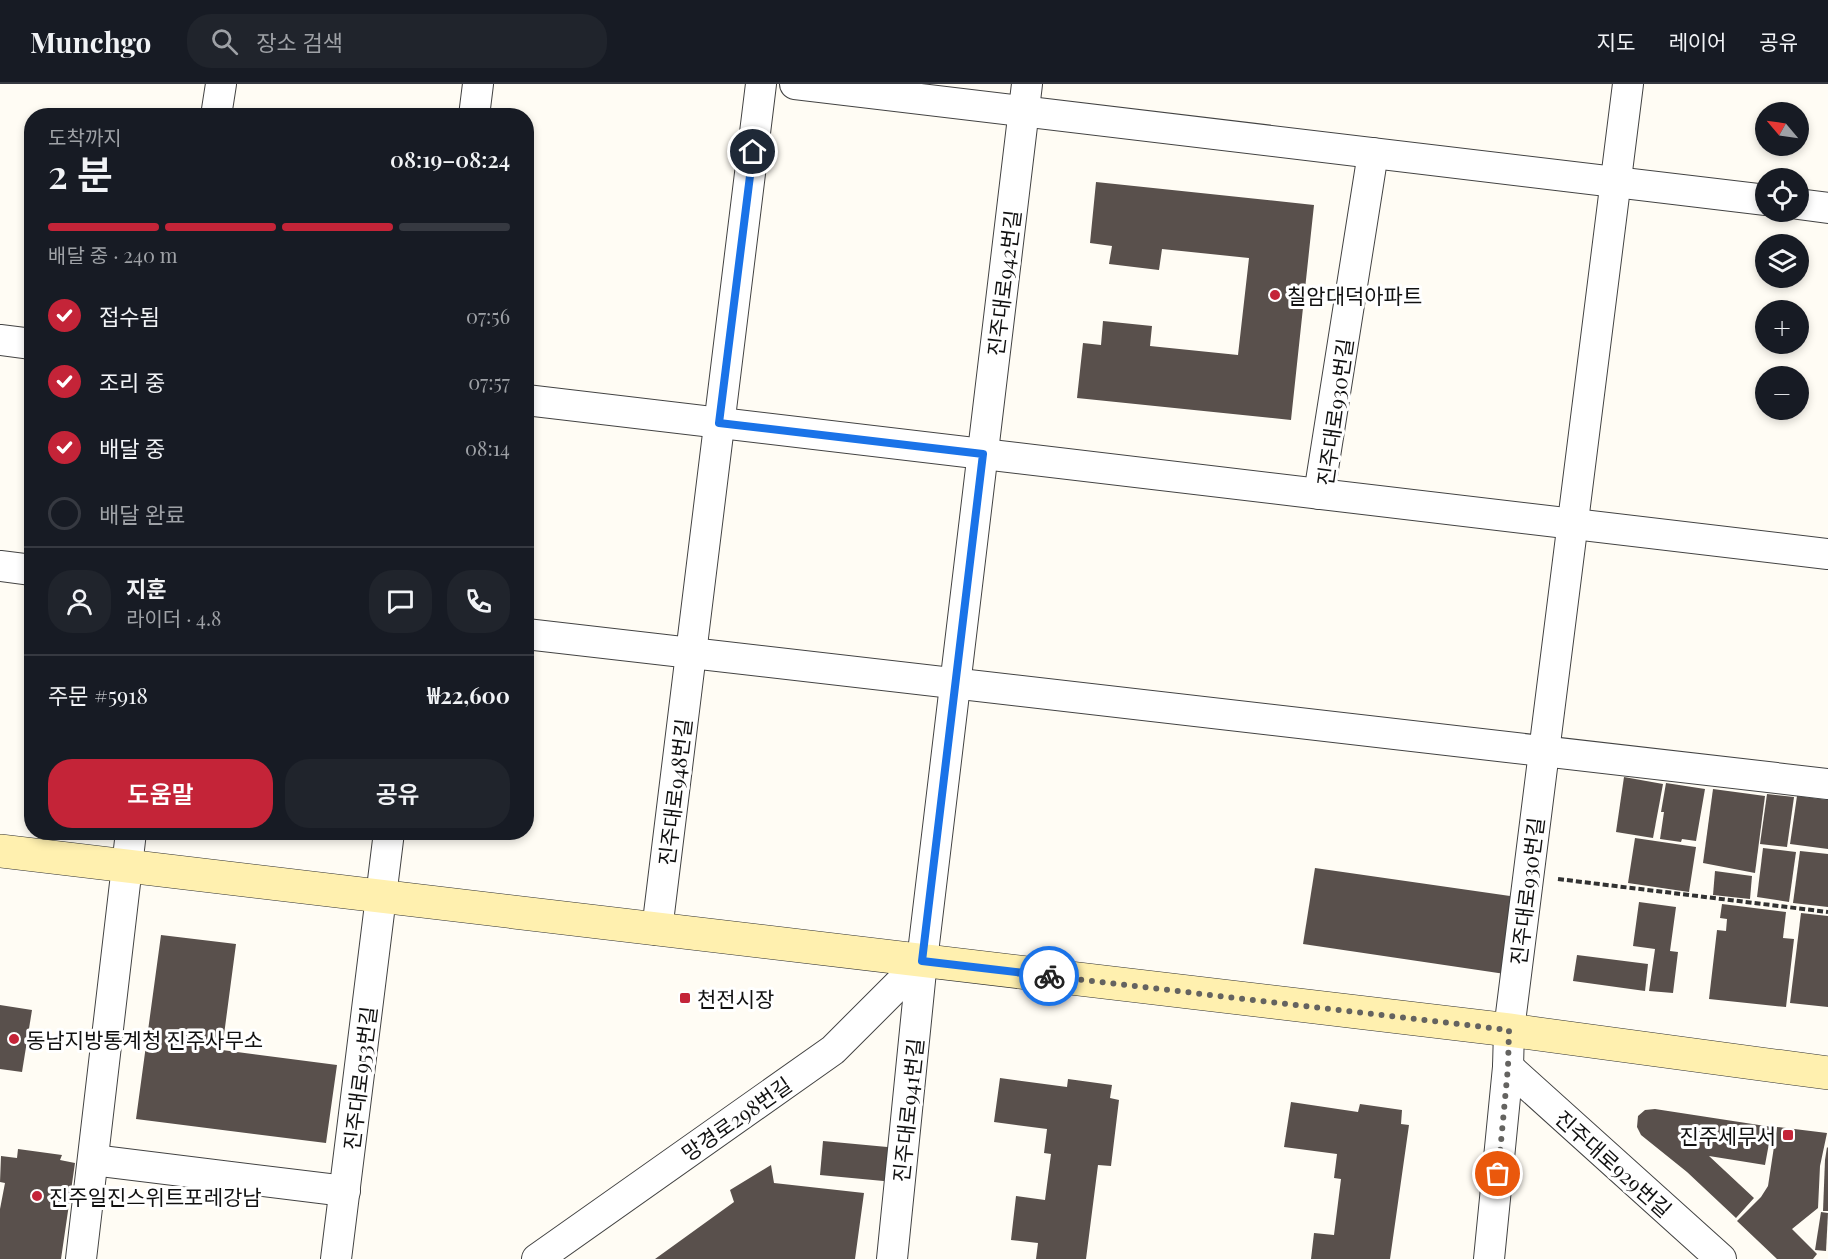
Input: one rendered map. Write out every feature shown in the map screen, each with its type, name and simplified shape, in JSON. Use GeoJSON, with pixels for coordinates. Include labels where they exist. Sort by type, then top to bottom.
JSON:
{"type":"FeatureCollection","features":[{"type":"Feature","properties":{"kind":"street"},"geometry":{"type":"LineString","coordinates":[[217,108],[220,84]]}},
{"type":"Feature","properties":{"kind":"street"},"geometry":{"type":"LineString","coordinates":[[475,108],[478,84]]}},
{"type":"Feature","properties":{"kind":"street","name":"진주대로948번길"},"geometry":{"type":"LineString","coordinates":[[657,930],[761,84]]}},
{"type":"Feature","properties":{"kind":"street"},"geometry":{"type":"LineString","coordinates":[[795,84],[1025,98],[1373,153],[1755,199]]}},
{"type":"Feature","properties":{"kind":"street","name":"진주대로930번길"},"geometry":{"type":"LineString","coordinates":[[1489,1259],[1508,1067],[1509,1030],[1628,84]]}},
{"type":"Feature","properties":{"kind":"street","name":"진주대로942번길"},"geometry":{"type":"LineString","coordinates":[[922,961],[1025,98]]}},
{"type":"Feature","properties":{"kind":"street","name":"진주대로930번길"},"geometry":{"type":"LineString","coordinates":[[1373,153],[1319,494],[1828,554]]}},
{"type":"Feature","properties":{"kind":"street"},"geometry":{"type":"LineString","coordinates":[[1809,205],[1828,208]]}},
{"type":"Feature","properties":{"kind":"street"},"geometry":{"type":"LineString","coordinates":[[0,340],[24,343]]}},
{"type":"Feature","properties":{"kind":"street"},"geometry":{"type":"LineString","coordinates":[[534,401],[1319,494]]}},
{"type":"Feature","properties":{"kind":"street"},"geometry":{"type":"LineString","coordinates":[[0,566],[24,569]]}},
{"type":"Feature","properties":{"kind":"street"},"geometry":{"type":"LineString","coordinates":[[534,635],[1828,784]]}},
{"type":"Feature","properties":{"kind":"street"},"geometry":{"type":"LineString","coordinates":[[81,1259],[130,840]]}},
{"type":"Feature","properties":{"kind":"street","name":"진주대로953번길"},"geometry":{"type":"LineString","coordinates":[[336,1259],[388,840]]}},
{"type":"Feature","properties":{"kind":"street"},"geometry":{"type":"LineString","coordinates":[[0,851],[1509,1030],[1828,1073]]}},
{"type":"Feature","properties":{"kind":"street","name":"망경로298번길"},"geometry":{"type":"LineString","coordinates":[[537,1259],[833,1050],[922,961]]}},
{"type":"Feature","properties":{"kind":"street","name":"진주대로941번길"},"geometry":{"type":"LineString","coordinates":[[892,1259],[922,961]]}},
{"type":"Feature","properties":{"kind":"street","name":"진주대로929번길"},"geometry":{"type":"LineString","coordinates":[[1508,1067],[1720,1259]]}},
{"type":"Feature","properties":{"kind":"street"},"geometry":{"type":"LineString","coordinates":[[93,1160],[345,1191]]}},
{"type":"Feature","properties":{"kind":"path"},"geometry":{"type":"LineString","coordinates":[[1528,876],[1828,912]]}},
{"type":"Feature","properties":{"kind":"building","name":"칠암대덕아파트"},"geometry":{"type":"Polygon","coordinates":[[[1096,182],[1314,205],[1291,420],[1077,398],[1083,343],[1101,345],[1103,321],[1152,326],[1150,346],[1238,355],[1249,258],[1162,249],[1159,270],[1109,264],[1112,246],[1090,243],[1096,182]]]}},
{"type":"Feature","properties":{"kind":"building"},"geometry":{"type":"Polygon","coordinates":[[[1624,777],[1663,784],[1653,838],[1616,832],[1624,777]]]}},
{"type":"Feature","properties":{"kind":"building"},"geometry":{"type":"Polygon","coordinates":[[[1666,783],[1705,789],[1696,841],[1682,839],[1681,842],[1660,839],[1664,812],[1661,812],[1666,783]]]}},
{"type":"Feature","properties":{"kind":"building"},"geometry":{"type":"Polygon","coordinates":[[[1713,789],[1765,796],[1755,873],[1703,863],[1713,789]]]}},
{"type":"Feature","properties":{"kind":"building"},"geometry":{"type":"Polygon","coordinates":[[[1767,794],[1794,797],[1787,847],[1760,844],[1767,794]]]}},
{"type":"Feature","properties":{"kind":"building"},"geometry":{"type":"Polygon","coordinates":[[[1797,796],[1828,800],[1828,849],[1790,844],[1797,796]]]}},
{"type":"Feature","properties":{"kind":"building"},"geometry":{"type":"Polygon","coordinates":[[[1635,838],[1696,847],[1689,892],[1628,883],[1635,838]]]}},
{"type":"Feature","properties":{"kind":"building"},"geometry":{"type":"Polygon","coordinates":[[[1763,848],[1796,852],[1789,902],[1757,897],[1763,848]]]}},
{"type":"Feature","properties":{"kind":"building"},"geometry":{"type":"Polygon","coordinates":[[[1800,851],[1828,854],[1828,907],[1793,903],[1800,851]]]}},
{"type":"Feature","properties":{"kind":"building"},"geometry":{"type":"Polygon","coordinates":[[[1315,868],[1517,897],[1505,974],[1303,944],[1315,868]]]}},
{"type":"Feature","properties":{"kind":"building"},"geometry":{"type":"Polygon","coordinates":[[[1715,871],[1752,876],[1750,899],[1713,895],[1715,871]]]}},
{"type":"Feature","properties":{"kind":"building"},"geometry":{"type":"Polygon","coordinates":[[[1639,902],[1676,907],[1670,951],[1678,952],[1673,993],[1649,991],[1655,949],[1633,946],[1639,902]]]}},
{"type":"Feature","properties":{"kind":"building"},"geometry":{"type":"Polygon","coordinates":[[[1722,904],[1786,912],[1783,938],[1794,939],[1786,1007],[1709,999],[1717,930],[1726,931],[1727,919],[1720,918],[1722,904]]]}},
{"type":"Feature","properties":{"kind":"building"},"geometry":{"type":"Polygon","coordinates":[[[1801,913],[1828,916],[1828,1007],[1790,1003],[1801,913]]]}},
{"type":"Feature","properties":{"kind":"building"},"geometry":{"type":"Polygon","coordinates":[[[161,935],[236,944],[222,1050],[337,1065],[326,1143],[136,1119],[161,935]]]}},
{"type":"Feature","properties":{"kind":"building"},"geometry":{"type":"Polygon","coordinates":[[[1577,955],[1648,964],[1645,991],[1573,981],[1577,955]]]}},
{"type":"Feature","properties":{"kind":"building","name":"동남지방통계청 진주사무소"},"geometry":{"type":"Polygon","coordinates":[[[0,1005],[32,1010],[22,1072],[0,1069],[0,1005]]]}},
{"type":"Feature","properties":{"kind":"building"},"geometry":{"type":"Polygon","coordinates":[[[1000,1078],[1067,1087],[1068,1079],[1112,1085],[1110,1098],[1119,1100],[1111,1166],[1098,1165],[1086,1259],[1036,1259],[1038,1243],[1011,1240],[1016,1196],[1045,1200],[1051,1154],[1044,1153],[1047,1129],[994,1122],[1000,1078]]]}},
{"type":"Feature","properties":{"kind":"building"},"geometry":{"type":"Polygon","coordinates":[[[1291,1102],[1358,1112],[1360,1104],[1402,1110],[1401,1124],[1409,1125],[1390,1259],[1311,1259],[1314,1233],[1334,1235],[1341,1179],[1334,1178],[1337,1154],[1284,1147],[1291,1102]]]}},
{"type":"Feature","properties":{"kind":"building"},"geometry":{"type":"Polygon","coordinates":[[[1655,1109],[1772,1127],[1765,1165],[1709,1156],[1754,1198],[1736,1218],[1687,1172],[1641,1135],[1637,1127],[1638,1116],[1645,1110],[1655,1109]]]}},
{"type":"Feature","properties":{"kind":"building"},"geometry":{"type":"Polygon","coordinates":[[[1777,1127],[1827,1133],[1820,1166],[1818,1208],[1792,1229],[1817,1254],[1813,1259],[1777,1259],[1737,1221],[1761,1197],[1768,1186],[1777,1127]]]}},
{"type":"Feature","properties":{"kind":"building"},"geometry":{"type":"Polygon","coordinates":[[[823,1141],[898,1148],[894,1182],[820,1175],[823,1141]]]}},
{"type":"Feature","properties":{"kind":"building"},"geometry":{"type":"Polygon","coordinates":[[[1827,1147],[1828,1211],[1823,1211],[1825,1160],[1827,1147]]]}},
{"type":"Feature","properties":{"kind":"building","name":"진주일진스위트포레강남"},"geometry":{"type":"Polygon","coordinates":[[[18,1149],[62,1155],[60,1160],[75,1163],[61,1259],[0,1259],[0,1209],[5,1183],[0,1182],[1,1156],[17,1158],[18,1149]]]}},
{"type":"Feature","properties":{"kind":"building"},"geometry":{"type":"Polygon","coordinates":[[[771,1165],[774,1183],[864,1193],[855,1259],[655,1259],[734,1202],[730,1190],[771,1165]]]}},
{"type":"Feature","properties":{"kind":"building"},"geometry":{"type":"Polygon","coordinates":[[[1821,1212],[1828,1213],[1826,1251],[1815,1250],[1821,1212]]]}},
{"type":"Feature","properties":{"kind":"way so far"},"geometry":{"type":"LineString","coordinates":[[1049,976],[1509,1030],[1508,1067],[1498,1174]]}},
{"type":"Feature","properties":{"kind":"place","name":"칠암대덕아파트"},"geometry":{"type":"Point","coordinates":[1275,295]}},
{"type":"Feature","properties":{"kind":"place","name":"천전시장"},"geometry":{"type":"Point","coordinates":[685,998]}},
{"type":"Feature","properties":{"kind":"place","name":"동남지방통계청 진주사무소"},"geometry":{"type":"Point","coordinates":[14,1039]}},
{"type":"Feature","properties":{"kind":"place","name":"진주세무서"},"geometry":{"type":"Point","coordinates":[1788,1135]}},
{"type":"Feature","properties":{"kind":"place","name":"진주일진스위트포레강남"},"geometry":{"type":"Point","coordinates":[37,1196]}},
{"type":"Feature","properties":{"kind":"route"},"geometry":{"type":"LineString","coordinates":[[753,152],[719,423],[983,454],[922,961],[1049,976]]}}]}
